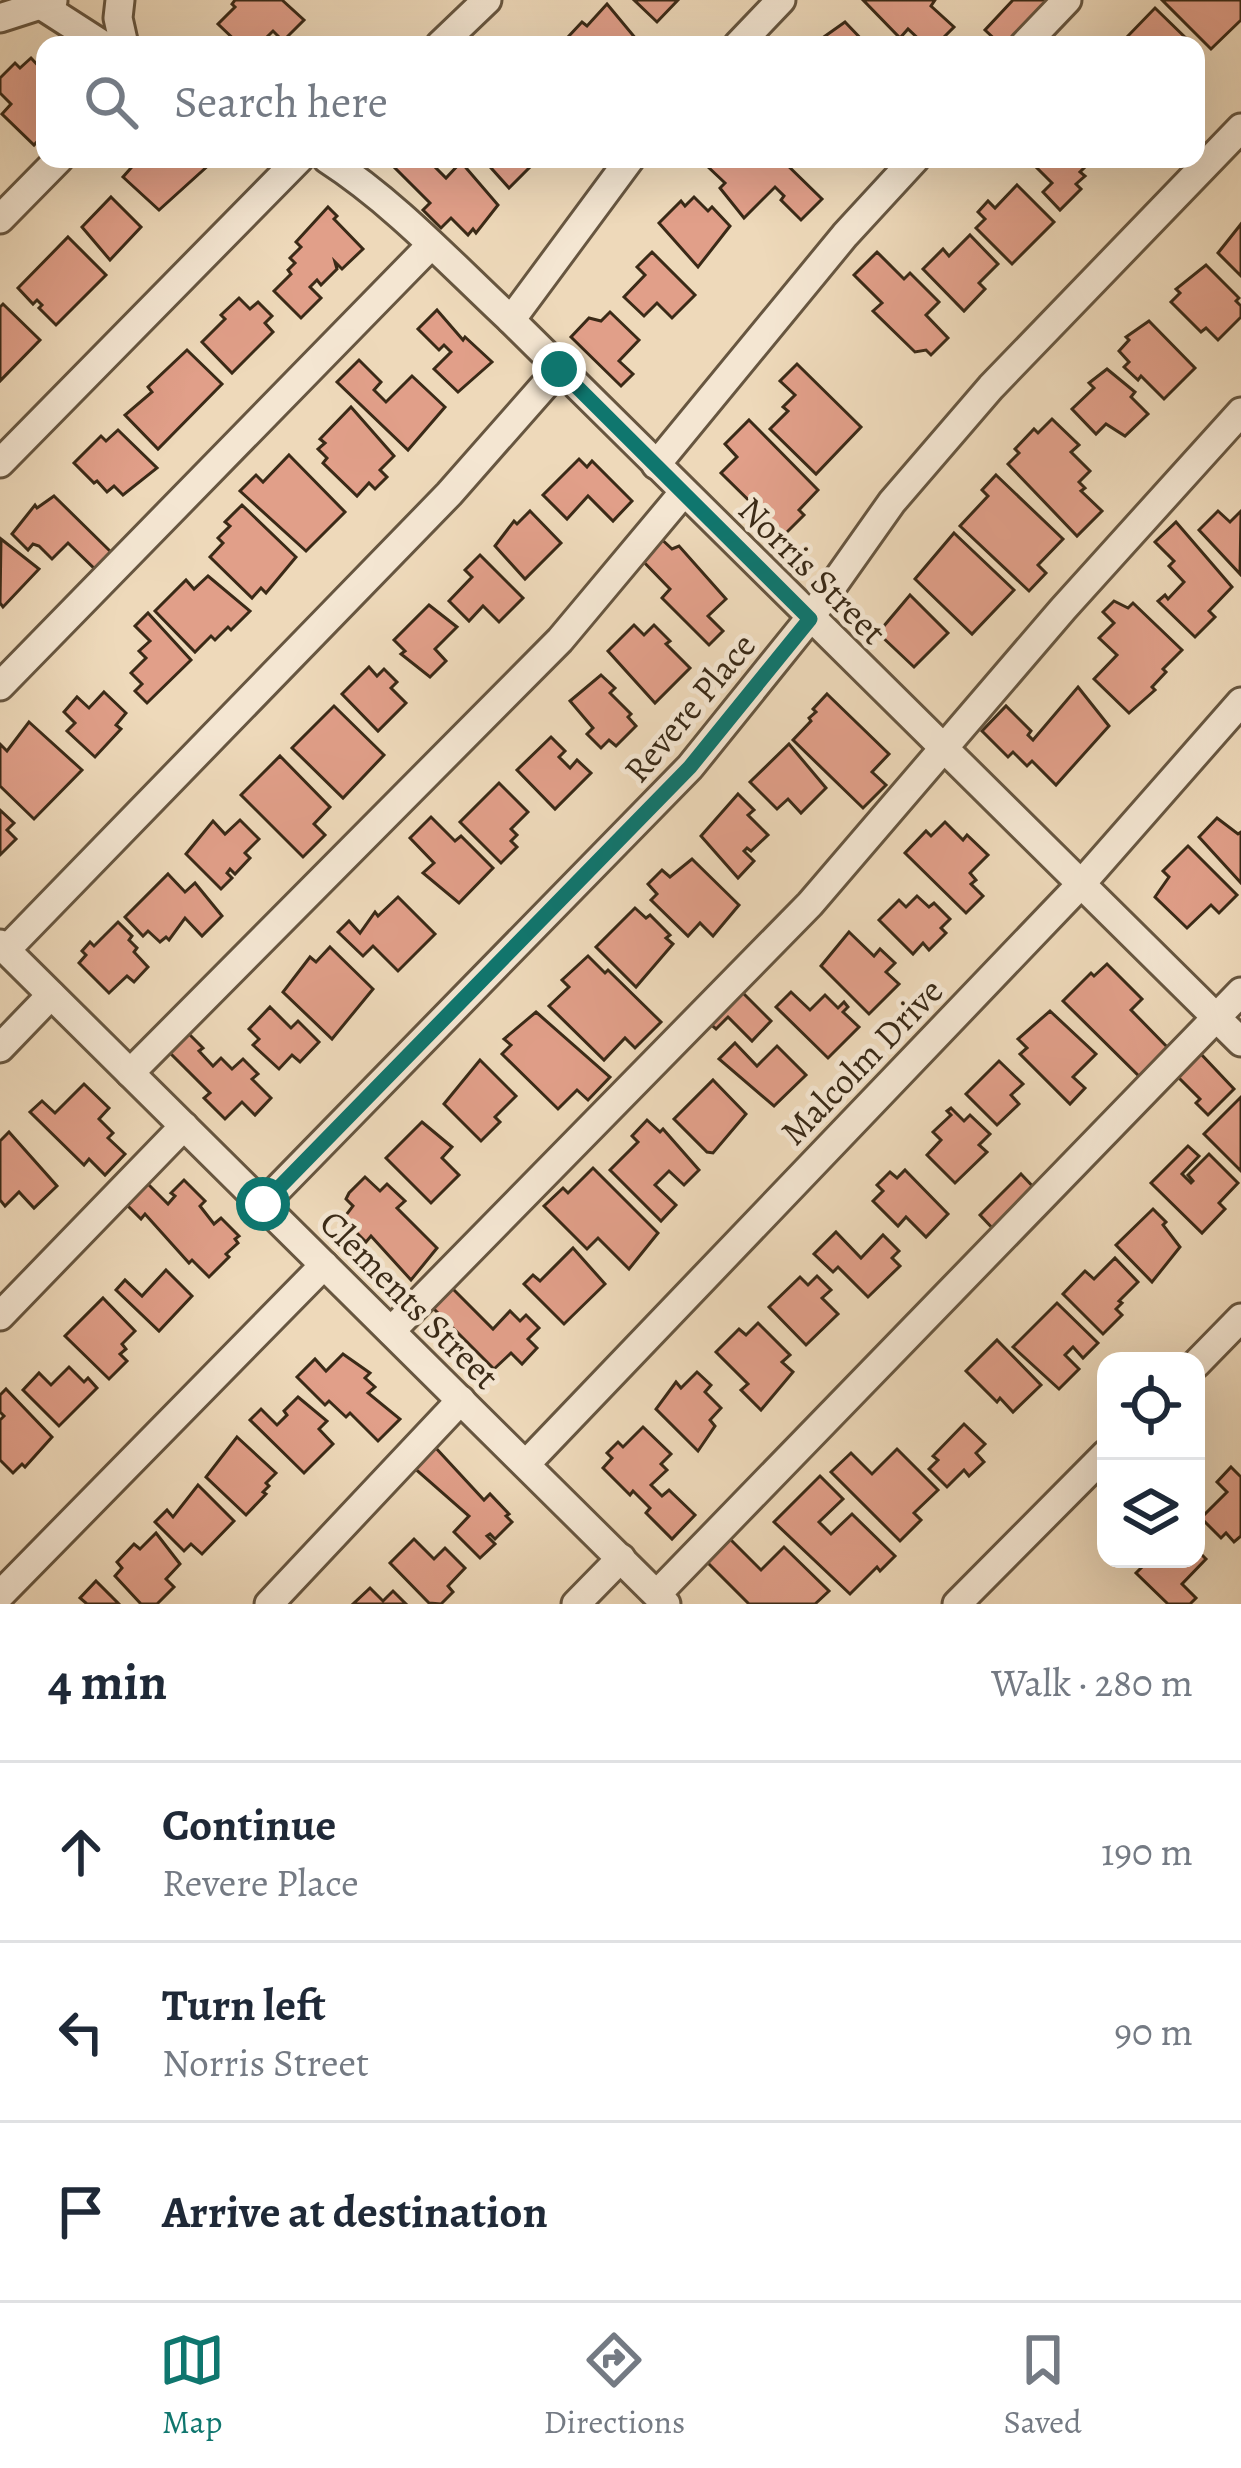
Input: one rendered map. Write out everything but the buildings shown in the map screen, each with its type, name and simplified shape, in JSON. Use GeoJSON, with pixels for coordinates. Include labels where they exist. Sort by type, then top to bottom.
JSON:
{"type":"FeatureCollection","features":[{"type":"Feature","properties":{"kind":"street"},"geometry":{"type":"LineString","coordinates":[[120,0],[122,36]]}},
{"type":"Feature","properties":{"kind":"street"},"geometry":{"type":"LineString","coordinates":[[449,36],[487,0]]}},
{"type":"Feature","properties":{"kind":"street"},"geometry":{"type":"LineString","coordinates":[[747,36],[781,0]]}},
{"type":"Feature","properties":{"kind":"street"},"geometry":{"type":"LineString","coordinates":[[1033,36],[1067,0]]}},
{"type":"Feature","properties":{"kind":"street"},"geometry":{"type":"LineString","coordinates":[[0,18],[44,2],[91,36]]}},
{"type":"Feature","properties":{"kind":"street","name":"Revere Place"},"geometry":{"type":"LineString","coordinates":[[1205,165],[1241,128]]}},
{"type":"Feature","properties":{"kind":"street"},"geometry":{"type":"LineString","coordinates":[[0,219],[50,168]]}},
{"type":"Feature","properties":{"kind":"street"},"geometry":{"type":"LineString","coordinates":[[0,463],[290,168]]}},
{"type":"Feature","properties":{"kind":"street","name":"Norris Street"},"geometry":{"type":"LineString","coordinates":[[342,168],[511,320],[1241,1042]]}},
{"type":"Feature","properties":{"kind":"street"},"geometry":{"type":"LineString","coordinates":[[511,320],[623,168]]}},
{"type":"Feature","properties":{"kind":"street"},"geometry":{"type":"LineString","coordinates":[[656,466],[845,235],[907,168]]}},
{"type":"Feature","properties":{"kind":"street","name":"Revere Place"},"geometry":{"type":"LineString","coordinates":[[263,1204],[690,767],[810,619],[892,502],[991,387],[1202,168]]}},
{"type":"Feature","properties":{"kind":"street"},"geometry":{"type":"LineString","coordinates":[[0,686],[431,245]]}},
{"type":"Feature","properties":{"kind":"street"},"geometry":{"type":"LineString","coordinates":[[3,947],[449,494],[559,369]]}},
{"type":"Feature","properties":{"kind":"street"},"geometry":{"type":"LineString","coordinates":[[391,1330],[810,904],[1092,576],[1241,412]]}},
{"type":"Feature","properties":{"kind":"street"},"geometry":{"type":"LineString","coordinates":[[130,1073],[560,640],[683,493]]}},
{"type":"Feature","properties":{"kind":"street","name":"Malcolm Drive"},"geometry":{"type":"LineString","coordinates":[[526,1465],[1081,884],[1241,702]]}},
{"type":"Feature","properties":{"kind":"street","name":"Clements Street"},"geometry":{"type":"LineString","coordinates":[[3,947],[662,1599]]}},
{"type":"Feature","properties":{"kind":"street"},"geometry":{"type":"LineString","coordinates":[[662,1599],[1241,992]]}},
{"type":"Feature","properties":{"kind":"street"},"geometry":{"type":"LineString","coordinates":[[0,1048],[51,995]]}},
{"type":"Feature","properties":{"kind":"street"},"geometry":{"type":"LineString","coordinates":[[0,1316],[184,1126]]}},
{"type":"Feature","properties":{"kind":"street"},"geometry":{"type":"LineString","coordinates":[[0,1595],[325,1265]]}},
{"type":"Feature","properties":{"kind":"street"},"geometry":{"type":"LineString","coordinates":[[1205,1355],[1241,1318]]}},
{"type":"Feature","properties":{"kind":"street"},"geometry":{"type":"LineString","coordinates":[[269,1604],[461,1400]]}},
{"type":"Feature","properties":{"kind":"street"},"geometry":{"type":"LineString","coordinates":[[957,1604],[1100,1460]]}},
{"type":"Feature","properties":{"kind":"street"},"geometry":{"type":"LineString","coordinates":[[576,1604],[621,1558]]}},
{"type":"Feature","properties":{"kind":"route"},"geometry":{"type":"LineString","coordinates":[[263,1204],[690,767],[810,619],[559,369]]}}]}
